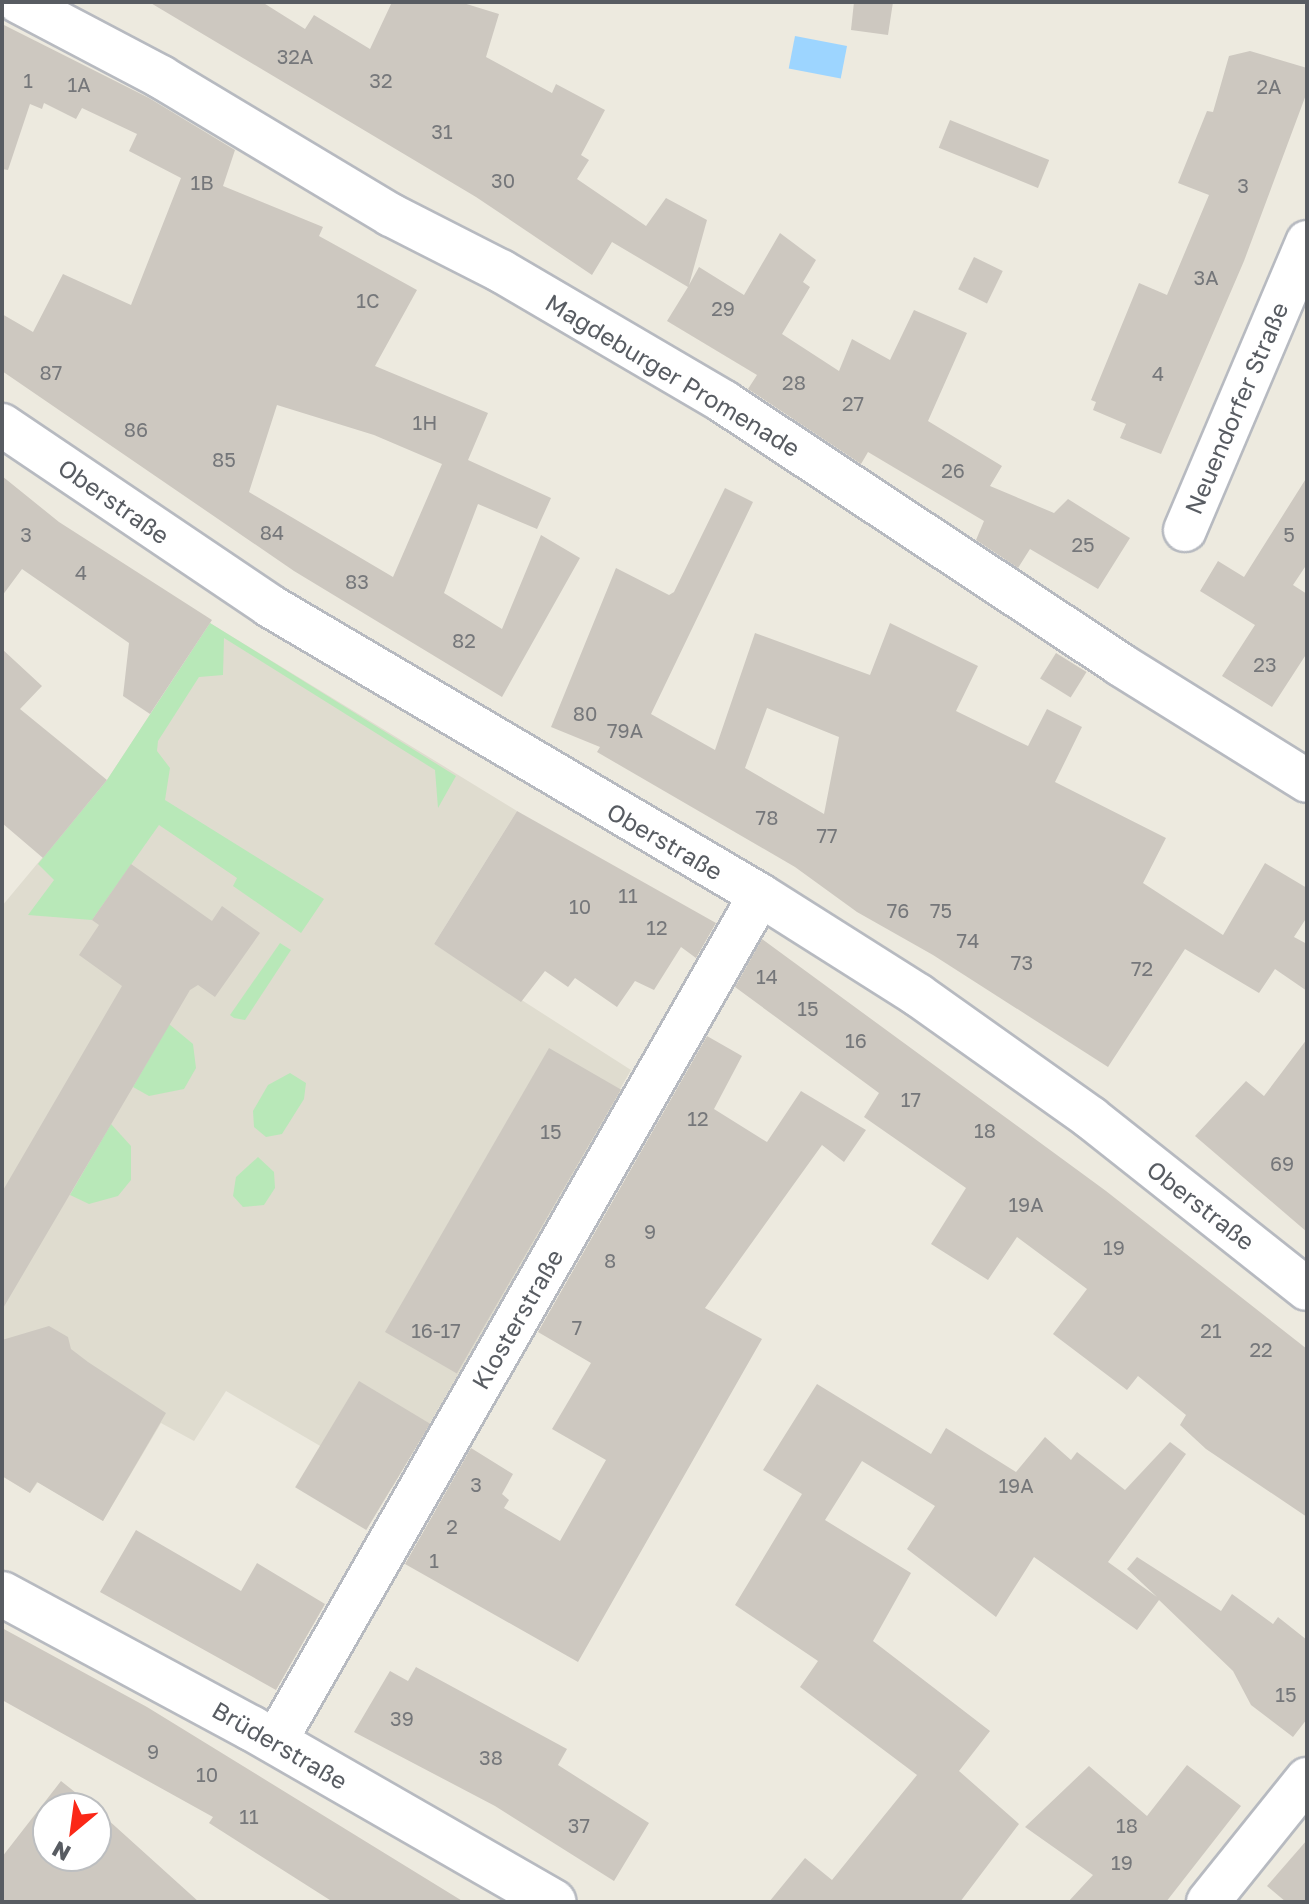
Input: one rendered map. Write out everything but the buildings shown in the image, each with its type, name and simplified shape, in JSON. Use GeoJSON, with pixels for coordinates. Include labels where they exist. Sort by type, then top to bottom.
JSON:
{"type":"FeatureCollection","features":[{"type":"Feature","properties":{"kind":"street","name":"Magdeburger Promenade"},"geometry":{"type":"LineString","coordinates":[[19,2],[161,77],[391,215],[501,271],[724,402],[1121,665],[1307,781]]}},
{"type":"Feature","properties":{"kind":"street","name":"Neuendorfer Straße"},"geometry":{"type":"LineString","coordinates":[[1185,530],[1307,242]]}},
{"type":"Feature","properties":{"kind":"street","name":"Oberstraße"},"geometry":{"type":"LineString","coordinates":[[2,425],[270,606],[760,895],[1024,1068],[1307,1289]]}},
{"type":"Feature","properties":{"kind":"street","name":"Klosterstraße"},"geometry":{"type":"LineString","coordinates":[[275,1742],[760,895]]}},
{"type":"Feature","properties":{"kind":"street","name":"Brüderstraße"},"geometry":{"type":"LineString","coordinates":[[2,1594],[275,1742],[554,1902]]}},
{"type":"Feature","properties":{"kind":"street"},"geometry":{"type":"LineString","coordinates":[[1208,1902],[1307,1779]]}},
{"type":"Feature","properties":{"kind":"shaded area"},"geometry":{"type":"Polygon","coordinates":[[[210,623],[517,811],[434,944],[631,1070],[620,1089],[624,1091],[392,1488],[226,1391],[194,1441],[161,1423],[103,1521],[38,1482],[30,1493],[2,1476],[2,906],[107,780],[210,623]]]}},
{"type":"Feature","properties":{"kind":"green space"},"geometry":{"type":"Polygon","coordinates":[[[210,623],[456,776],[438,808],[435,770],[224,638],[223,675],[199,677],[158,741],[157,751],[170,768],[165,800],[324,899],[301,933],[233,886],[237,878],[159,825],[92,920],[28,915],[54,880],[38,864],[107,780],[210,623]]]}},
{"type":"Feature","properties":{"kind":"green space"},"geometry":{"type":"Polygon","coordinates":[[[280,943],[291,950],[245,1020],[234,1018],[230,1015],[280,943]]]}},
{"type":"Feature","properties":{"kind":"green space"},"geometry":{"type":"Polygon","coordinates":[[[169,1024],[193,1044],[196,1068],[184,1089],[149,1096],[133,1087],[169,1024]]]}},
{"type":"Feature","properties":{"kind":"green space"},"geometry":{"type":"Polygon","coordinates":[[[290,1073],[306,1083],[304,1099],[282,1134],[266,1137],[254,1127],[253,1111],[268,1085],[290,1073]]]}},
{"type":"Feature","properties":{"kind":"green space"},"geometry":{"type":"Polygon","coordinates":[[[111,1124],[131,1146],[131,1180],[118,1196],[89,1204],[70,1195],[111,1124]]]}},
{"type":"Feature","properties":{"kind":"green space"},"geometry":{"type":"Polygon","coordinates":[[[258,1157],[274,1172],[275,1188],[264,1205],[243,1207],[233,1196],[236,1177],[258,1157]]]}},
{"type":"Feature","properties":{"kind":"water"},"geometry":{"type":"Polygon","coordinates":[[[795,36],[847,46],[841,79],[789,68],[795,36]]]}}]}
